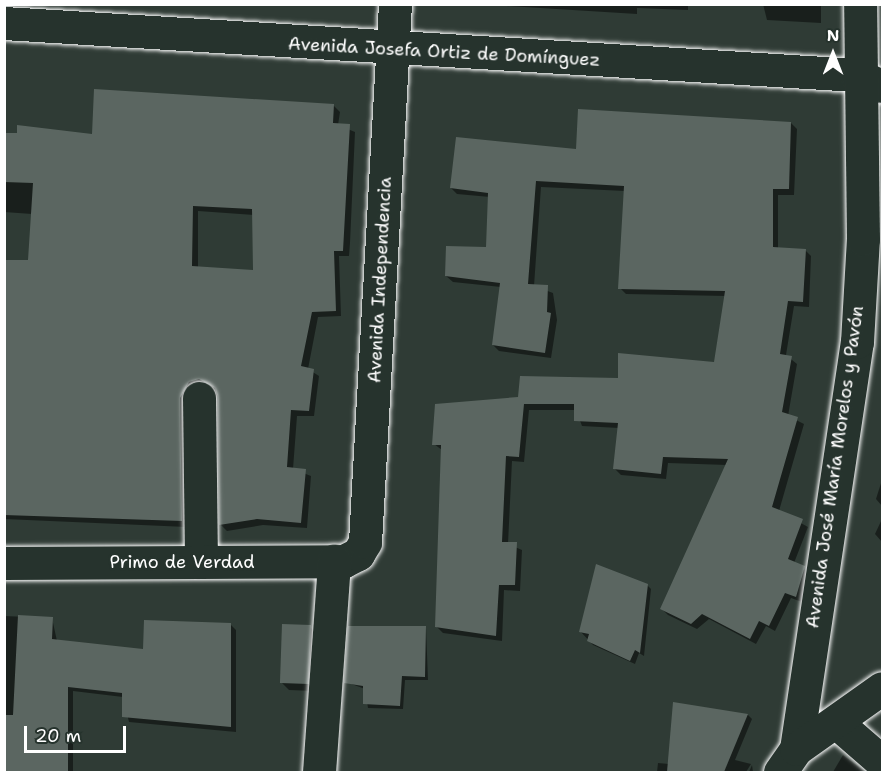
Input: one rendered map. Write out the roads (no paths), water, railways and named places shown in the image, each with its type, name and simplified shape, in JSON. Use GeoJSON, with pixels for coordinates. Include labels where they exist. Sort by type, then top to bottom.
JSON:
{"type":"FeatureCollection","features":[{"type":"Feature","properties":{"kind":"street","name":"Avenida Independencia"},"geometry":{"type":"LineString","coordinates":[[320,772],[346,557],[365,542],[395,4]]}},
{"type":"Feature","properties":{"kind":"street","name":"Avenida José María Morelos y Pavón"},"geometry":{"type":"LineString","coordinates":[[788,761],[857,342],[870,81],[860,4]]}},
{"type":"Feature","properties":{"kind":"street","name":"Avenida Josefa Ortiz de Domínguez"},"geometry":{"type":"LineString","coordinates":[[4,23],[870,81]]}},
{"type":"Feature","properties":{"kind":"street"},"geometry":{"type":"LineString","coordinates":[[199,398],[201,562]]}},
{"type":"Feature","properties":{"kind":"street","name":"Primo de Verdad"},"geometry":{"type":"LineString","coordinates":[[4,562],[201,562],[346,557]]}},
{"type":"Feature","properties":{"kind":"street"},"geometry":{"type":"LineString","coordinates":[[788,761],[882,688]]}},
{"type":"Feature","properties":{"kind":"street"},"geometry":{"type":"LineString","coordinates":[[836,722],[882,762]]}}]}
